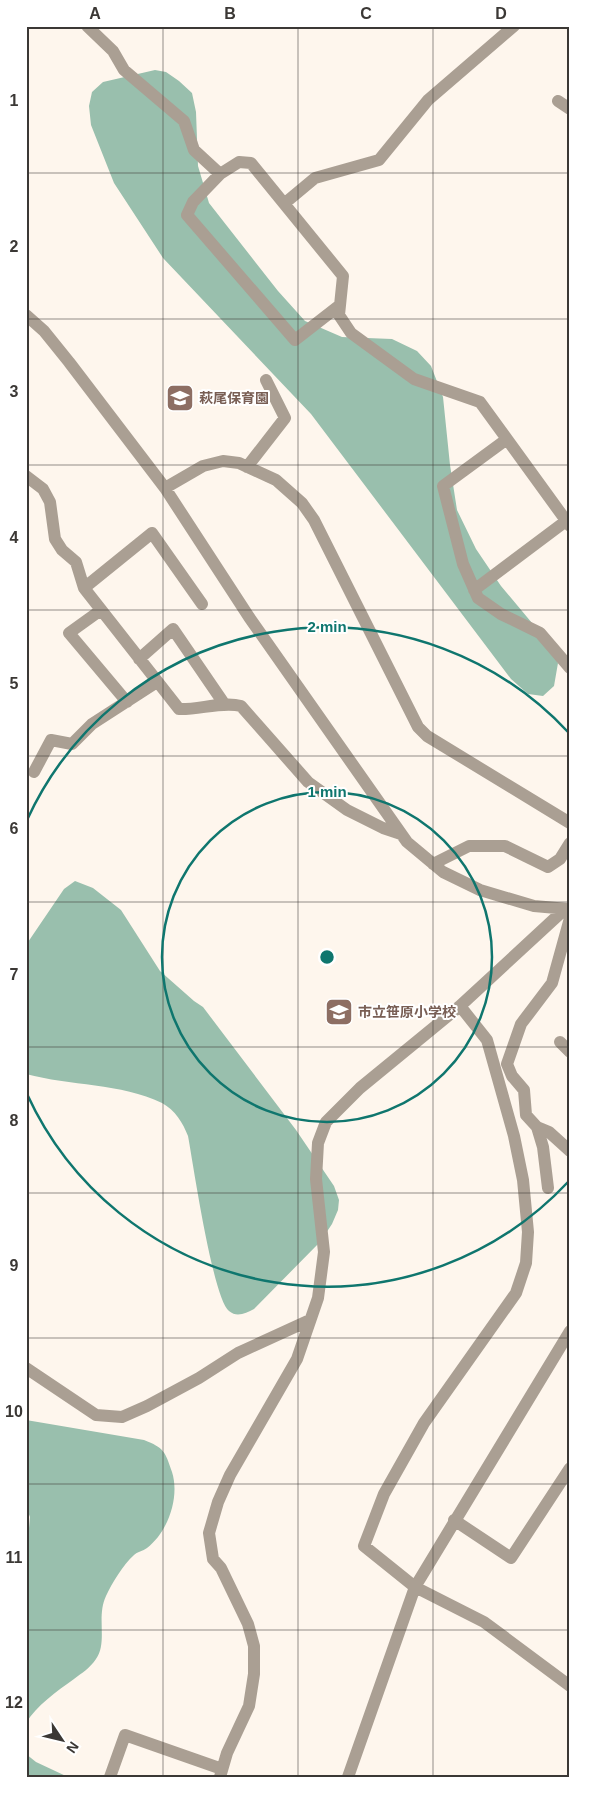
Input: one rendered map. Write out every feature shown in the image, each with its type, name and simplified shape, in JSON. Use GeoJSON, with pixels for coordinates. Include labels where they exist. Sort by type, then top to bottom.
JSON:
{"type":"FeatureCollection","features":[{"type":"Feature","properties":{"kind":"street"},"geometry":{"type":"LineString","coordinates":[[88,26],[113,51],[124,70],[184,121],[194,150],[220,174]]}},
{"type":"Feature","properties":{"kind":"street"},"geometry":{"type":"LineString","coordinates":[[285,203],[315,178],[379,160],[428,100],[514,26]]}},
{"type":"Feature","properties":{"kind":"street"},"geometry":{"type":"LineString","coordinates":[[558,101],[570,109]]}},
{"type":"Feature","properties":{"kind":"street"},"geometry":{"type":"LineString","coordinates":[[340,305],[295,340],[187,215],[193,202],[220,174],[239,162],[251,163],[343,276],[339,316],[351,333],[414,380],[480,402],[569,522],[474,590]]}},
{"type":"Feature","properties":{"kind":"street"},"geometry":{"type":"LineString","coordinates":[[26,315],[44,331],[166,488],[248,617],[407,842],[443,872],[480,890],[534,906],[568,912]]}},
{"type":"Feature","properties":{"kind":"street"},"geometry":{"type":"LineString","coordinates":[[247,467],[285,418],[266,380]]}},
{"type":"Feature","properties":{"kind":"street"},"geometry":{"type":"LineString","coordinates":[[507,438],[443,486],[463,564],[478,598],[501,614],[540,632],[570,668]]}},
{"type":"Feature","properties":{"kind":"street"},"geometry":{"type":"LineString","coordinates":[[166,488],[203,466],[223,461],[239,463],[276,480],[302,503],[314,520],[418,727],[427,736],[570,822]]}},
{"type":"Feature","properties":{"kind":"street"},"geometry":{"type":"LineString","coordinates":[[26,476],[43,488],[50,502],[55,539],[62,550],[76,562],[84,588],[179,709],[190,710],[233,704],[241,706],[308,782],[347,810],[383,828],[401,834]]}},
{"type":"Feature","properties":{"kind":"street"},"geometry":{"type":"LineString","coordinates":[[84,588],[152,533],[202,604]]}},
{"type":"Feature","properties":{"kind":"street"},"geometry":{"type":"LineString","coordinates":[[101,610],[68,633],[126,702]]}},
{"type":"Feature","properties":{"kind":"street"},"geometry":{"type":"LineString","coordinates":[[139,659],[173,629],[225,705]]}},
{"type":"Feature","properties":{"kind":"street"},"geometry":{"type":"LineString","coordinates":[[34,772],[51,740],[72,744],[92,724],[157,682]]}},
{"type":"Feature","properties":{"kind":"street"},"geometry":{"type":"LineString","coordinates":[[433,864],[469,846],[505,846],[548,867],[560,859],[570,843]]}},
{"type":"Feature","properties":{"kind":"street"},"geometry":{"type":"LineString","coordinates":[[110,1777],[125,1735],[221,1773],[227,1753],[249,1706],[254,1674],[254,1646],[248,1624],[221,1568],[213,1559],[209,1533],[218,1502],[230,1475],[297,1359],[318,1298],[324,1252],[316,1179],[318,1143],[326,1122],[360,1088],[460,1006],[568,912]]}},
{"type":"Feature","properties":{"kind":"street"},"geometry":{"type":"LineString","coordinates":[[548,1188],[543,1147],[537,1127],[526,1114],[524,1090],[512,1076],[507,1064],[521,1024],[552,983],[568,912]]}},
{"type":"Feature","properties":{"kind":"street"},"geometry":{"type":"LineString","coordinates":[[460,1006],[487,1040],[514,1136],[523,1180],[528,1240],[526,1263],[516,1293],[424,1423],[384,1494],[364,1546],[415,1587],[484,1622],[570,1686]]}},
{"type":"Feature","properties":{"kind":"street"},"geometry":{"type":"LineString","coordinates":[[560,1042],[570,1052]]}},
{"type":"Feature","properties":{"kind":"street"},"geometry":{"type":"LineString","coordinates":[[537,1127],[549,1132],[570,1151]]}},
{"type":"Feature","properties":{"kind":"street"},"geometry":{"type":"LineString","coordinates":[[26,1368],[96,1415],[122,1417],[199,1378],[238,1354],[310,1320]]}},
{"type":"Feature","properties":{"kind":"street"},"geometry":{"type":"LineString","coordinates":[[348,1777],[415,1587],[570,1331]]}},
{"type":"Feature","properties":{"kind":"street"},"geometry":{"type":"LineString","coordinates":[[454,1520],[511,1558],[570,1468]]}},
{"type":"Feature","properties":{"kind":"green space"},"geometry":{"type":"Polygon","coordinates":[[[155,70],[166,72],[192,93],[196,112],[198,166],[209,203],[278,291],[305,321],[342,337],[392,339],[417,351],[431,366],[443,397],[457,510],[476,549],[501,586],[547,641],[558,663],[554,686],[543,696],[528,694],[511,679],[311,414],[163,258],[114,183],[91,125],[89,106],[92,92],[103,82],[155,70]]]}},
{"type":"Feature","properties":{"kind":"green space"},"geometry":{"type":"Polygon","coordinates":[[[75,881],[93,888],[121,910],[160,971],[203,1007],[296,1130],[334,1186],[339,1200],[338,1210],[332,1224],[320,1242],[254,1309],[248,1312],[242,1314],[232,1313],[223,1301],[210,1257],[188,1136],[175,1113],[162,1103],[130,1092],[26,1074],[26,945],[64,889],[75,881]]]}},
{"type":"Feature","properties":{"kind":"green space"},"geometry":{"type":"Polygon","coordinates":[[[26,1420],[144,1440],[151,1443],[163,1451],[167,1459],[172,1472],[174,1492],[170,1513],[161,1533],[147,1548],[130,1559],[118,1574],[106,1596],[102,1612],[101,1645],[96,1659],[86,1670],[41,1705],[26,1723],[26,1561],[30,1517],[26,1507],[26,1420]]]}},
{"type":"Feature","properties":{"kind":"green space"},"geometry":{"type":"Polygon","coordinates":[[[26,1754],[36,1762],[68,1777],[26,1777],[26,1754]]]}},
{"type":"Feature","properties":{"kind":"place","name":"萩尾保育園"},"geometry":{"type":"Point","coordinates":[180,398]}},
{"type":"Feature","properties":{"kind":"place","name":"市立笹原小学校"},"geometry":{"type":"Point","coordinates":[339,1012]}}]}
